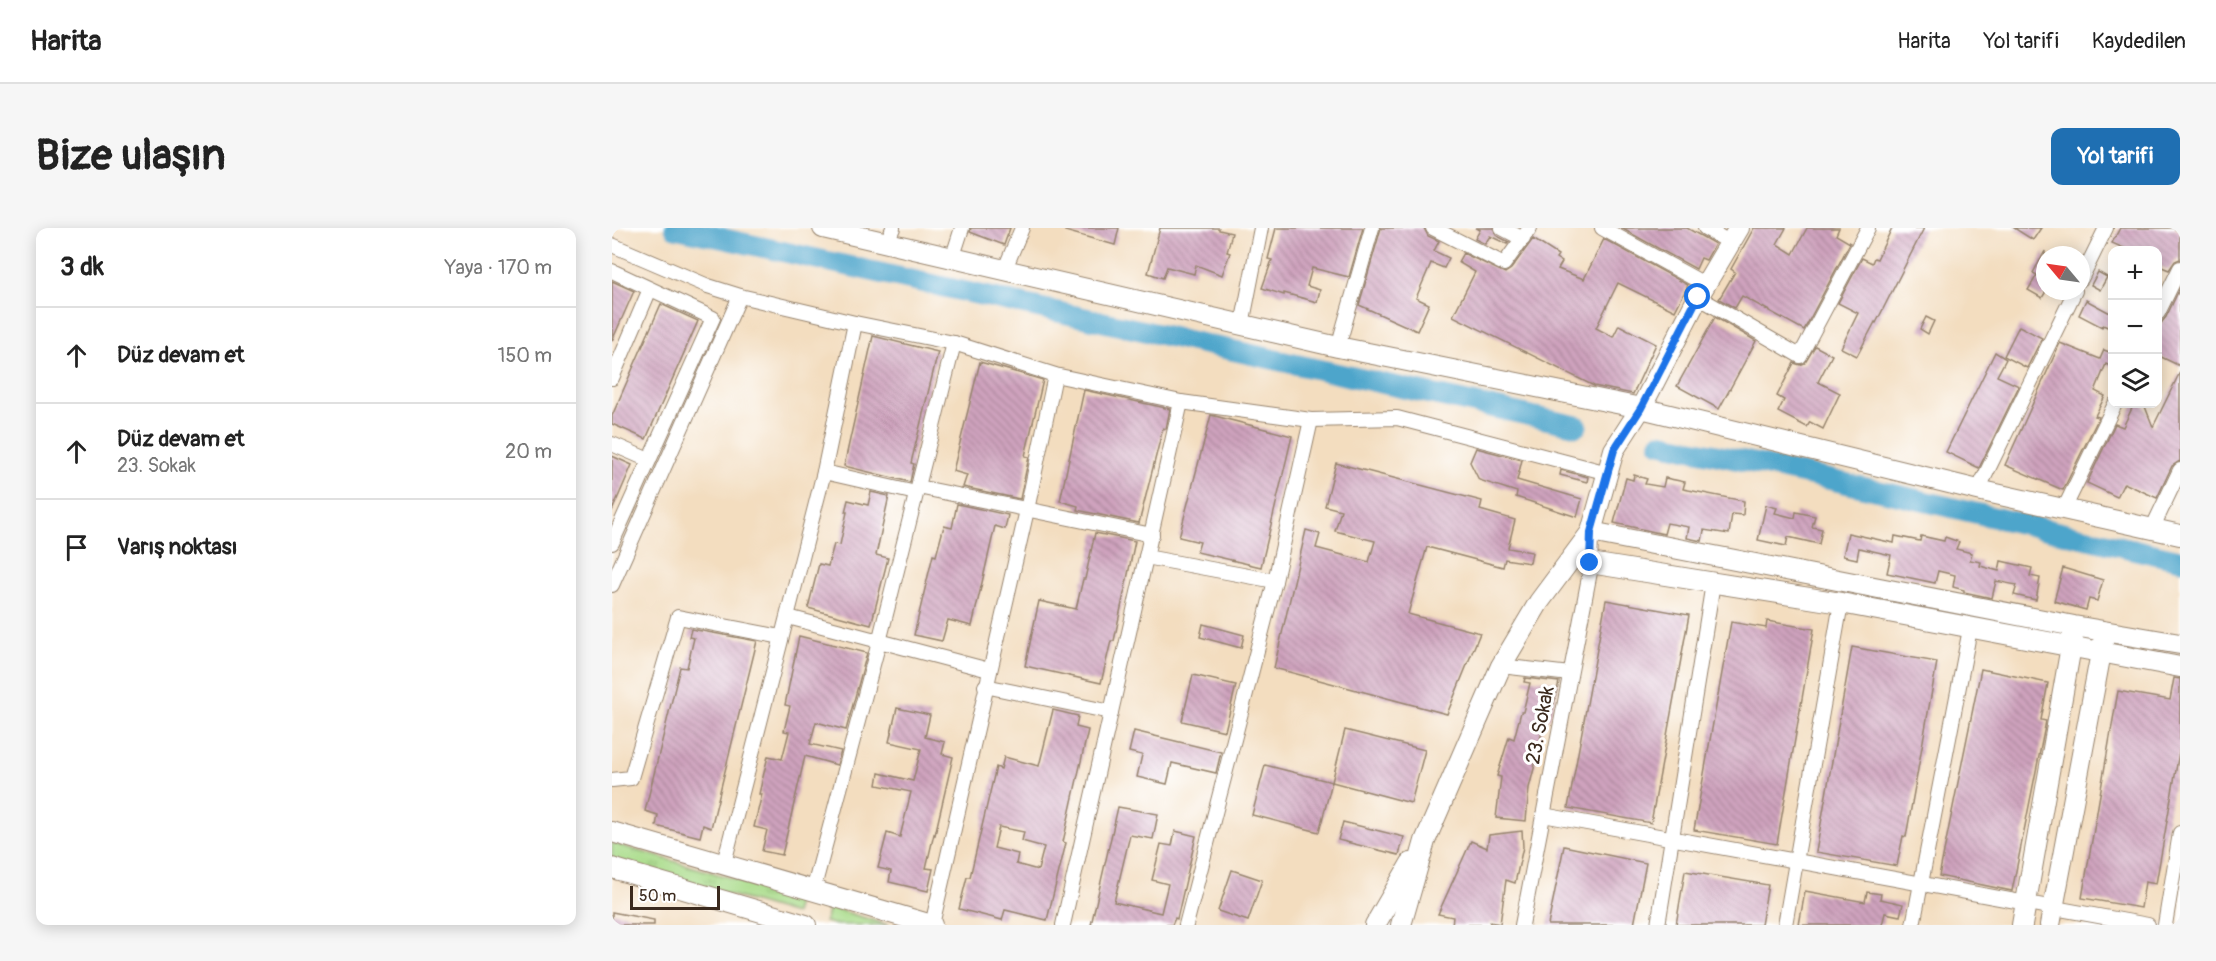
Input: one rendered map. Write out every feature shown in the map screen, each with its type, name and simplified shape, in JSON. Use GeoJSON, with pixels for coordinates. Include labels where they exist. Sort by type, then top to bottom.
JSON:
{"type":"FeatureCollection","features":[{"type":"Feature","properties":{"kind":"street"},"geometry":{"type":"LineString","coordinates":[[824,228],[890,236],[952,259],[1338,347],[1641,408],[1978,490],[2180,535]]}},
{"type":"Feature","properties":{"kind":"street"},"geometry":{"type":"LineString","coordinates":[[952,259],[963,228]]}},
{"type":"Feature","properties":{"kind":"street"},"geometry":{"type":"LineString","coordinates":[[1004,270],[1022,228]]}},
{"type":"Feature","properties":{"kind":"street"},"geometry":{"type":"LineString","coordinates":[[1242,325],[1261,228]]}},
{"type":"Feature","properties":{"kind":"street"},"geometry":{"type":"LineString","coordinates":[[1338,347],[1372,228]]}},
{"type":"Feature","properties":{"kind":"street"},"geometry":{"type":"LineString","coordinates":[[1433,228],[1504,264],[1527,233],[1502,228]]}},
{"type":"Feature","properties":{"kind":"street"},"geometry":{"type":"LineString","coordinates":[[1602,228],[1702,291],[1800,357],[1868,228]]}},
{"type":"Feature","properties":{"kind":"street"},"geometry":{"type":"LineString","coordinates":[[1401,925],[1425,841],[1501,666],[1539,602],[1591,532],[1614,450],[1641,408],[1702,291],[1735,235],[1705,228]]}},
{"type":"Feature","properties":{"kind":"street"},"geometry":{"type":"LineString","coordinates":[[2090,261],[2106,228]]}},
{"type":"Feature","properties":{"kind":"street"},"geometry":{"type":"LineString","coordinates":[[612,245],[708,286],[740,296],[954,343],[1055,375],[1181,402],[1311,420],[1397,418],[1608,473]]}},
{"type":"Feature","properties":{"kind":"street"},"geometry":{"type":"LineString","coordinates":[[2162,303],[2180,268]]}},
{"type":"Feature","properties":{"kind":"street"},"geometry":{"type":"LineString","coordinates":[[612,271],[713,318],[612,543]]}},
{"type":"Feature","properties":{"kind":"street"},"geometry":{"type":"LineString","coordinates":[[612,378],[650,289]]}},
{"type":"Feature","properties":{"kind":"street"},"geometry":{"type":"LineString","coordinates":[[612,585],[740,296]]}},
{"type":"Feature","properties":{"kind":"street"},"geometry":{"type":"LineString","coordinates":[[1978,490],[2071,300]]}},
{"type":"Feature","properties":{"kind":"street"},"geometry":{"type":"LineString","coordinates":[[724,863],[824,472],[855,323]]}},
{"type":"Feature","properties":{"kind":"street"},"geometry":{"type":"LineString","coordinates":[[612,868],[803,925],[879,642],[954,343]]}},
{"type":"Feature","properties":{"kind":"street"},"geometry":{"type":"LineString","coordinates":[[612,832],[932,925],[1027,510],[1055,375]]}},
{"type":"Feature","properties":{"kind":"street"},"geometry":{"type":"LineString","coordinates":[[1063,925],[1181,402]]}},
{"type":"Feature","properties":{"kind":"street"},"geometry":{"type":"LineString","coordinates":[[2064,510],[2113,408]]}},
{"type":"Feature","properties":{"kind":"street"},"geometry":{"type":"LineString","coordinates":[[1186,925],[1275,581],[1311,420]]}},
{"type":"Feature","properties":{"kind":"street"},"geometry":{"type":"LineString","coordinates":[[612,444],[649,459]]}},
{"type":"Feature","properties":{"kind":"street"},"geometry":{"type":"LineString","coordinates":[[2152,529],[2180,470]]}},
{"type":"Feature","properties":{"kind":"street"},"geometry":{"type":"LineString","coordinates":[[824,472],[1152,535]]}},
{"type":"Feature","properties":{"kind":"street"},"geometry":{"type":"LineString","coordinates":[[1591,532],[2105,632],[2180,644]]}},
{"type":"Feature","properties":{"kind":"street","name":"23. Sokak"},"geometry":{"type":"LineString","coordinates":[[1522,925],[1590,563],[1591,532]]}},
{"type":"Feature","properties":{"kind":"street"},"geometry":{"type":"LineString","coordinates":[[1146,557],[1275,581]]}},
{"type":"Feature","properties":{"kind":"street"},"geometry":{"type":"LineString","coordinates":[[1590,563],[1841,603],[2180,667]]}},
{"type":"Feature","properties":{"kind":"street"},"geometry":{"type":"LineString","coordinates":[[1658,925],[1713,583]]}},
{"type":"Feature","properties":{"kind":"street"},"geometry":{"type":"LineString","coordinates":[[1785,925],[1841,603]]}},
{"type":"Feature","properties":{"kind":"street"},"geometry":{"type":"LineString","coordinates":[[612,780],[631,778],[678,617],[781,637]]}},
{"type":"Feature","properties":{"kind":"street"},"geometry":{"type":"LineString","coordinates":[[788,617],[989,670]]}},
{"type":"Feature","properties":{"kind":"street"},"geometry":{"type":"LineString","coordinates":[[2022,925],[2074,626]]}},
{"type":"Feature","properties":{"kind":"street"},"geometry":{"type":"LineString","coordinates":[[1913,925],[1970,628]]}},
{"type":"Feature","properties":{"kind":"street"},"geometry":{"type":"LineString","coordinates":[[2051,916],[2105,632]]}},
{"type":"Feature","properties":{"kind":"street"},"geometry":{"type":"LineString","coordinates":[[1501,666],[1570,674]]}},
{"type":"Feature","properties":{"kind":"street"},"geometry":{"type":"LineString","coordinates":[[985,686],[1111,712]]}},
{"type":"Feature","properties":{"kind":"street"},"geometry":{"type":"LineString","coordinates":[[1543,815],[2026,904],[2051,916],[2148,925]]}},
{"type":"Feature","properties":{"kind":"street"},"geometry":{"type":"LineString","coordinates":[[2165,925],[2180,833]]}},
{"type":"Feature","properties":{"kind":"street"},"geometry":{"type":"LineString","coordinates":[[1374,925],[1425,841]]}},
{"type":"Feature","properties":{"kind":"green space"},"geometry":{"type":"Polygon","coordinates":[[[612,843],[799,898],[795,914],[612,860],[612,843]]]}},
{"type":"Feature","properties":{"kind":"green space"},"geometry":{"type":"Polygon","coordinates":[[[829,907],[888,925],[836,925],[825,922],[829,907]]]}},
{"type":"Feature","properties":{"kind":"building"},"geometry":{"type":"Polygon","coordinates":[[[971,228],[1010,228],[1004,245],[970,232],[971,228]]]}},
{"type":"Feature","properties":{"kind":"building"},"geometry":{"type":"Polygon","coordinates":[[[1065,228],[1119,228],[1115,245],[1065,231],[1065,228]]]}},
{"type":"Feature","properties":{"kind":"building"},"geometry":{"type":"Polygon","coordinates":[[[1160,228],[1219,228],[1219,230],[1232,233],[1227,252],[1230,253],[1222,275],[1196,265],[1194,274],[1167,267],[1163,278],[1148,273],[1160,228]]]}},
{"type":"Feature","properties":{"kind":"building"},"geometry":{"type":"Polygon","coordinates":[[[1276,228],[1363,228],[1349,277],[1312,268],[1307,286],[1320,290],[1317,302],[1262,288],[1272,260],[1268,259],[1276,228]]]}},
{"type":"Feature","properties":{"kind":"building"},"geometry":{"type":"Polygon","coordinates":[[[1381,228],[1424,228],[1428,236],[1439,241],[1434,251],[1449,258],[1444,268],[1431,263],[1416,298],[1429,304],[1417,331],[1359,305],[1381,228]]]}},
{"type":"Feature","properties":{"kind":"building"},"geometry":{"type":"Polygon","coordinates":[[[1475,228],[1493,228],[1497,236],[1509,242],[1507,244],[1490,236],[1485,244],[1475,239],[1480,230],[1475,228]]]}},
{"type":"Feature","properties":{"kind":"building"},"geometry":{"type":"Polygon","coordinates":[[[1621,228],[1687,228],[1715,244],[1706,260],[1701,258],[1696,269],[1621,228]]]}},
{"type":"Feature","properties":{"kind":"building"},"geometry":{"type":"Polygon","coordinates":[[[1754,228],[1786,228],[1777,244],[1793,254],[1807,228],[1839,228],[1836,235],[1850,243],[1804,330],[1742,296],[1735,308],[1719,299],[1735,272],[1731,269],[1754,228]]]}},
{"type":"Feature","properties":{"kind":"building"},"geometry":{"type":"Polygon","coordinates":[[[1892,228],[1924,228],[1857,356],[1841,348],[1858,313],[1838,303],[1862,258],[1872,263],[1874,258],[1877,259],[1892,228]]]}},
{"type":"Feature","properties":{"kind":"building"},"geometry":{"type":"Polygon","coordinates":[[[2014,228],[2041,228],[2033,240],[2014,228]]]}},
{"type":"Feature","properties":{"kind":"building"},"geometry":{"type":"Polygon","coordinates":[[[2120,228],[2173,228],[2180,231],[2180,259],[2175,261],[2169,270],[2162,267],[2162,246],[2119,246],[2112,243],[2120,228]]]}},
{"type":"Feature","properties":{"kind":"building"},"geometry":{"type":"Polygon","coordinates":[[[1533,239],[1558,255],[1556,258],[1562,262],[1558,269],[1584,279],[1604,239],[1688,285],[1675,311],[1618,283],[1596,328],[1613,337],[1619,325],[1656,344],[1633,394],[1594,386],[1453,316],[1475,272],[1458,262],[1463,253],[1505,273],[1511,269],[1533,239]]]}},
{"type":"Feature","properties":{"kind":"building"},"geometry":{"type":"Polygon","coordinates":[[[2098,272],[2107,277],[2100,290],[2091,285],[2098,272]]]}},
{"type":"Feature","properties":{"kind":"building"},"geometry":{"type":"Polygon","coordinates":[[[2036,277],[2036,295],[2028,290],[2036,277]]]}},
{"type":"Feature","properties":{"kind":"building"},"geometry":{"type":"Polygon","coordinates":[[[612,281],[634,291],[612,341],[612,281]]]}},
{"type":"Feature","properties":{"kind":"building"},"geometry":{"type":"Polygon","coordinates":[[[2180,288],[2180,366],[2162,357],[2162,322],[2180,288]]]}},
{"type":"Feature","properties":{"kind":"building"},"geometry":{"type":"Polygon","coordinates":[[[2086,300],[2108,312],[2108,327],[2103,325],[2102,327],[2079,315],[2086,300]]]}},
{"type":"Feature","properties":{"kind":"building"},"geometry":{"type":"Polygon","coordinates":[[[661,304],[698,321],[646,439],[612,424],[612,416],[661,304]]]}},
{"type":"Feature","properties":{"kind":"building"},"geometry":{"type":"Polygon","coordinates":[[[1715,317],[1756,341],[1719,409],[1677,386],[1715,317]]]}},
{"type":"Feature","properties":{"kind":"building"},"geometry":{"type":"Polygon","coordinates":[[[1926,317],[1934,321],[1928,334],[1920,329],[1926,317]]]}},
{"type":"Feature","properties":{"kind":"building"},"geometry":{"type":"Polygon","coordinates":[[[2019,326],[2042,338],[2027,368],[2004,356],[2019,326]]]}},
{"type":"Feature","properties":{"kind":"building"},"geometry":{"type":"Polygon","coordinates":[[[873,336],[938,352],[911,463],[914,464],[910,482],[844,466],[873,336]]]}},
{"type":"Feature","properties":{"kind":"building"},"geometry":{"type":"Polygon","coordinates":[[[2060,343],[2100,359],[2104,350],[2108,352],[2108,365],[2106,364],[2095,391],[2105,396],[2095,416],[2099,417],[2063,490],[2005,465],[2060,343]]]}},
{"type":"Feature","properties":{"kind":"building"},"geometry":{"type":"Polygon","coordinates":[[[1815,346],[1832,355],[1818,382],[1840,393],[1823,429],[1810,422],[1807,427],[1778,412],[1784,400],[1777,396],[1794,363],[1800,365],[1805,363],[1815,346]]]}},
{"type":"Feature","properties":{"kind":"building"},"geometry":{"type":"Polygon","coordinates":[[[1995,352],[2006,359],[1997,376],[2019,386],[1979,468],[1946,452],[1995,352]]]}},
{"type":"Feature","properties":{"kind":"building"},"geometry":{"type":"Polygon","coordinates":[[[980,362],[1043,380],[1025,456],[1029,457],[1020,499],[963,487],[967,475],[953,471],[980,362]]]}},
{"type":"Feature","properties":{"kind":"building"},"geometry":{"type":"Polygon","coordinates":[[[2180,372],[2180,461],[2172,466],[2157,498],[2124,483],[2117,497],[2087,483],[2115,424],[2123,427],[2132,408],[2146,408],[2153,427],[2180,372]]]}},
{"type":"Feature","properties":{"kind":"building"},"geometry":{"type":"Polygon","coordinates":[[[1084,390],[1170,409],[1139,523],[1077,510],[1078,506],[1060,501],[1084,390]]]}},
{"type":"Feature","properties":{"kind":"building"},"geometry":{"type":"Polygon","coordinates":[[[1211,415],[1292,436],[1261,567],[1197,552],[1200,542],[1179,537],[1211,415]]]}},
{"type":"Feature","properties":{"kind":"building"},"geometry":{"type":"Polygon","coordinates":[[[1476,448],[1522,460],[1517,480],[1582,499],[1577,517],[1516,497],[1517,492],[1479,480],[1470,462],[1476,448]]]}},
{"type":"Feature","properties":{"kind":"building"},"geometry":{"type":"Polygon","coordinates":[[[612,456],[632,465],[612,511],[612,456]]]}},
{"type":"Feature","properties":{"kind":"building"},"geometry":{"type":"Polygon","coordinates":[[[1336,463],[1482,501],[1480,510],[1515,520],[1508,548],[1532,552],[1530,563],[1505,559],[1503,567],[1427,547],[1408,614],[1480,633],[1447,714],[1274,668],[1306,530],[1320,534],[1316,548],[1369,562],[1375,541],[1335,531],[1341,510],[1325,506],[1336,463]]]}},
{"type":"Feature","properties":{"kind":"building"},"geometry":{"type":"Polygon","coordinates":[[[1561,470],[1588,477],[1587,482],[1560,475],[1561,470]]]}},
{"type":"Feature","properties":{"kind":"building"},"geometry":{"type":"Polygon","coordinates":[[[1634,475],[1647,479],[1645,484],[1663,487],[1665,478],[1685,482],[1683,489],[1744,501],[1743,515],[1732,514],[1729,534],[1704,530],[1702,541],[1687,538],[1689,527],[1667,523],[1664,534],[1614,523],[1626,478],[1633,480],[1634,475]]]}},
{"type":"Feature","properties":{"kind":"building"},"geometry":{"type":"Polygon","coordinates":[[[871,492],[889,496],[876,555],[888,558],[871,625],[808,608],[819,564],[828,566],[834,544],[840,545],[848,500],[868,505],[871,492]]]}},
{"type":"Feature","properties":{"kind":"building"},"geometry":{"type":"Polygon","coordinates":[[[957,504],[1008,515],[1005,529],[995,526],[972,626],[948,620],[942,641],[914,635],[933,555],[936,556],[944,526],[952,528],[957,504]]]}},
{"type":"Feature","properties":{"kind":"building"},"geometry":{"type":"Polygon","coordinates":[[[1766,505],[1777,508],[1775,513],[1795,518],[1796,512],[1815,516],[1812,527],[1822,529],[1819,544],[1788,537],[1786,546],[1758,540],[1766,505]]]}},
{"type":"Feature","properties":{"kind":"building"},"geometry":{"type":"Polygon","coordinates":[[[1095,533],[1135,541],[1114,641],[1111,641],[1101,683],[1025,666],[1039,601],[1076,609],[1095,533]]]}},
{"type":"Feature","properties":{"kind":"building"},"geometry":{"type":"Polygon","coordinates":[[[1848,533],[1894,543],[1895,536],[1920,541],[1921,536],[1944,541],[1945,537],[1959,542],[1956,549],[1972,553],[1970,560],[1981,562],[1980,566],[1999,571],[2001,561],[2032,568],[2030,576],[2040,578],[2036,600],[2014,595],[2017,585],[1996,581],[1992,598],[1964,592],[1964,590],[1953,587],[1955,575],[1938,571],[1935,583],[1887,573],[1891,555],[1859,548],[1857,559],[1843,556],[1848,533]]]}},
{"type":"Feature","properties":{"kind":"building"},"geometry":{"type":"Polygon","coordinates":[[[2063,568],[2103,580],[2097,601],[2089,599],[2086,610],[2054,601],[2063,568]]]}},
{"type":"Feature","properties":{"kind":"building"},"geometry":{"type":"Polygon","coordinates":[[[1606,600],[1689,615],[1651,823],[1568,808],[1606,600]]]}},
{"type":"Feature","properties":{"kind":"building"},"geometry":{"type":"Polygon","coordinates":[[[1767,621],[1814,629],[1777,844],[1694,830],[1731,622],[1766,628],[1767,621]]]}},
{"type":"Feature","properties":{"kind":"building"},"geometry":{"type":"Polygon","coordinates":[[[1203,624],[1244,635],[1241,648],[1200,637],[1203,624]]]}},
{"type":"Feature","properties":{"kind":"building"},"geometry":{"type":"Polygon","coordinates":[[[691,629],[757,641],[711,828],[703,825],[700,837],[656,826],[658,815],[645,811],[680,667],[687,668],[694,638],[689,637],[691,629]]]}},
{"type":"Feature","properties":{"kind":"building"},"geometry":{"type":"Polygon","coordinates":[[[799,636],[867,653],[846,730],[816,722],[810,744],[841,751],[837,765],[805,756],[782,855],[762,851],[767,830],[754,827],[768,756],[782,759],[789,732],[784,731],[790,706],[785,705],[799,636]]]}},
{"type":"Feature","properties":{"kind":"building"},"geometry":{"type":"Polygon","coordinates":[[[1852,647],[1937,662],[1906,837],[1903,836],[1897,866],[1816,852],[1852,647]]]}},
{"type":"Feature","properties":{"kind":"building"},"geometry":{"type":"Polygon","coordinates":[[[1981,669],[2048,683],[2041,720],[2046,721],[2012,891],[1939,876],[1981,669]]]}},
{"type":"Feature","properties":{"kind":"building"},"geometry":{"type":"Polygon","coordinates":[[[1193,675],[1236,685],[1225,731],[1182,721],[1193,675]]]}},
{"type":"Feature","properties":{"kind":"building"},"geometry":{"type":"Polygon","coordinates":[[[1525,678],[1559,682],[1550,719],[1545,718],[1529,788],[1526,821],[1496,818],[1501,777],[1497,776],[1509,737],[1514,739],[1521,712],[1523,712],[1530,683],[1524,682],[1525,678]]]}},
{"type":"Feature","properties":{"kind":"building"},"geometry":{"type":"Polygon","coordinates":[[[2174,678],[2180,679],[2180,747],[2156,884],[2145,882],[2141,908],[2082,898],[2118,691],[2170,700],[2174,678]]]}},
{"type":"Feature","properties":{"kind":"building"},"geometry":{"type":"Polygon","coordinates":[[[897,708],[930,715],[925,737],[945,742],[942,754],[953,757],[926,868],[933,869],[928,891],[889,882],[891,871],[878,868],[887,833],[900,837],[911,792],[877,785],[879,773],[913,781],[921,749],[889,742],[897,708]]]}},
{"type":"Feature","properties":{"kind":"building"},"geometry":{"type":"Polygon","coordinates":[[[1053,710],[1078,716],[1076,727],[1088,730],[1063,842],[1066,843],[1047,920],[1005,910],[1002,920],[959,909],[967,877],[970,877],[996,767],[1001,769],[1004,757],[1039,766],[1053,710]],[[999,827],[994,848],[1018,854],[1016,864],[1038,870],[1044,847],[1022,841],[1024,832],[999,827]]]}},
{"type":"Feature","properties":{"kind":"building"},"geometry":{"type":"Polygon","coordinates":[[[1345,730],[1425,750],[1411,803],[1332,782],[1345,730]]]}},
{"type":"Feature","properties":{"kind":"building"},"geometry":{"type":"Polygon","coordinates":[[[1134,731],[1221,752],[1216,773],[1172,763],[1167,784],[1137,777],[1142,755],[1129,752],[1134,731]]]}},
{"type":"Feature","properties":{"kind":"building"},"geometry":{"type":"Polygon","coordinates":[[[1265,765],[1332,782],[1319,832],[1252,815],[1265,765]]]}},
{"type":"Feature","properties":{"kind":"building"},"geometry":{"type":"Polygon","coordinates":[[[1118,807],[1158,814],[1153,839],[1130,835],[1114,902],[1161,913],[1168,884],[1152,880],[1161,844],[1172,846],[1175,831],[1196,836],[1177,919],[1175,918],[1172,925],[1091,925],[1118,807]]]}},
{"type":"Feature","properties":{"kind":"building"},"geometry":{"type":"Polygon","coordinates":[[[1343,822],[1404,837],[1399,855],[1338,840],[1343,822]]]}},
{"type":"Feature","properties":{"kind":"building"},"geometry":{"type":"Polygon","coordinates":[[[1522,831],[1523,847],[1515,883],[1506,880],[1500,924],[1490,922],[1489,925],[1452,925],[1453,917],[1438,914],[1471,841],[1487,848],[1489,835],[1522,831]]]}},
{"type":"Feature","properties":{"kind":"building"},"geometry":{"type":"Polygon","coordinates":[[[1564,846],[1646,863],[1634,925],[1548,925],[1564,846]]]}},
{"type":"Feature","properties":{"kind":"building"},"geometry":{"type":"Polygon","coordinates":[[[1232,870],[1262,880],[1248,921],[1218,911],[1232,870]]]}},
{"type":"Feature","properties":{"kind":"building"},"geometry":{"type":"Polygon","coordinates":[[[1685,871],[1768,885],[1761,925],[1676,925],[1685,871]]]}},
{"type":"Feature","properties":{"kind":"building"},"geometry":{"type":"Polygon","coordinates":[[[1805,891],[1865,902],[1867,892],[1881,894],[1880,899],[1903,904],[1900,916],[1885,913],[1882,925],[1799,925],[1805,891]]]}},
{"type":"Feature","properties":{"kind":"building"},"geometry":{"type":"Polygon","coordinates":[[[612,912],[654,920],[654,925],[612,925],[612,912]]]}},
{"type":"Feature","properties":{"kind":"waterway"},"geometry":{"type":"LineString","coordinates":[[675,228],[1577,426]]}},
{"type":"Feature","properties":{"kind":"waterway"},"geometry":{"type":"LineString","coordinates":[[1660,443],[2180,560]]}},
{"type":"Feature","properties":{"kind":"route"},"geometry":{"type":"LineString","coordinates":[[1590,563],[1591,532],[1614,450],[1641,408],[1698,297]]}}]}
